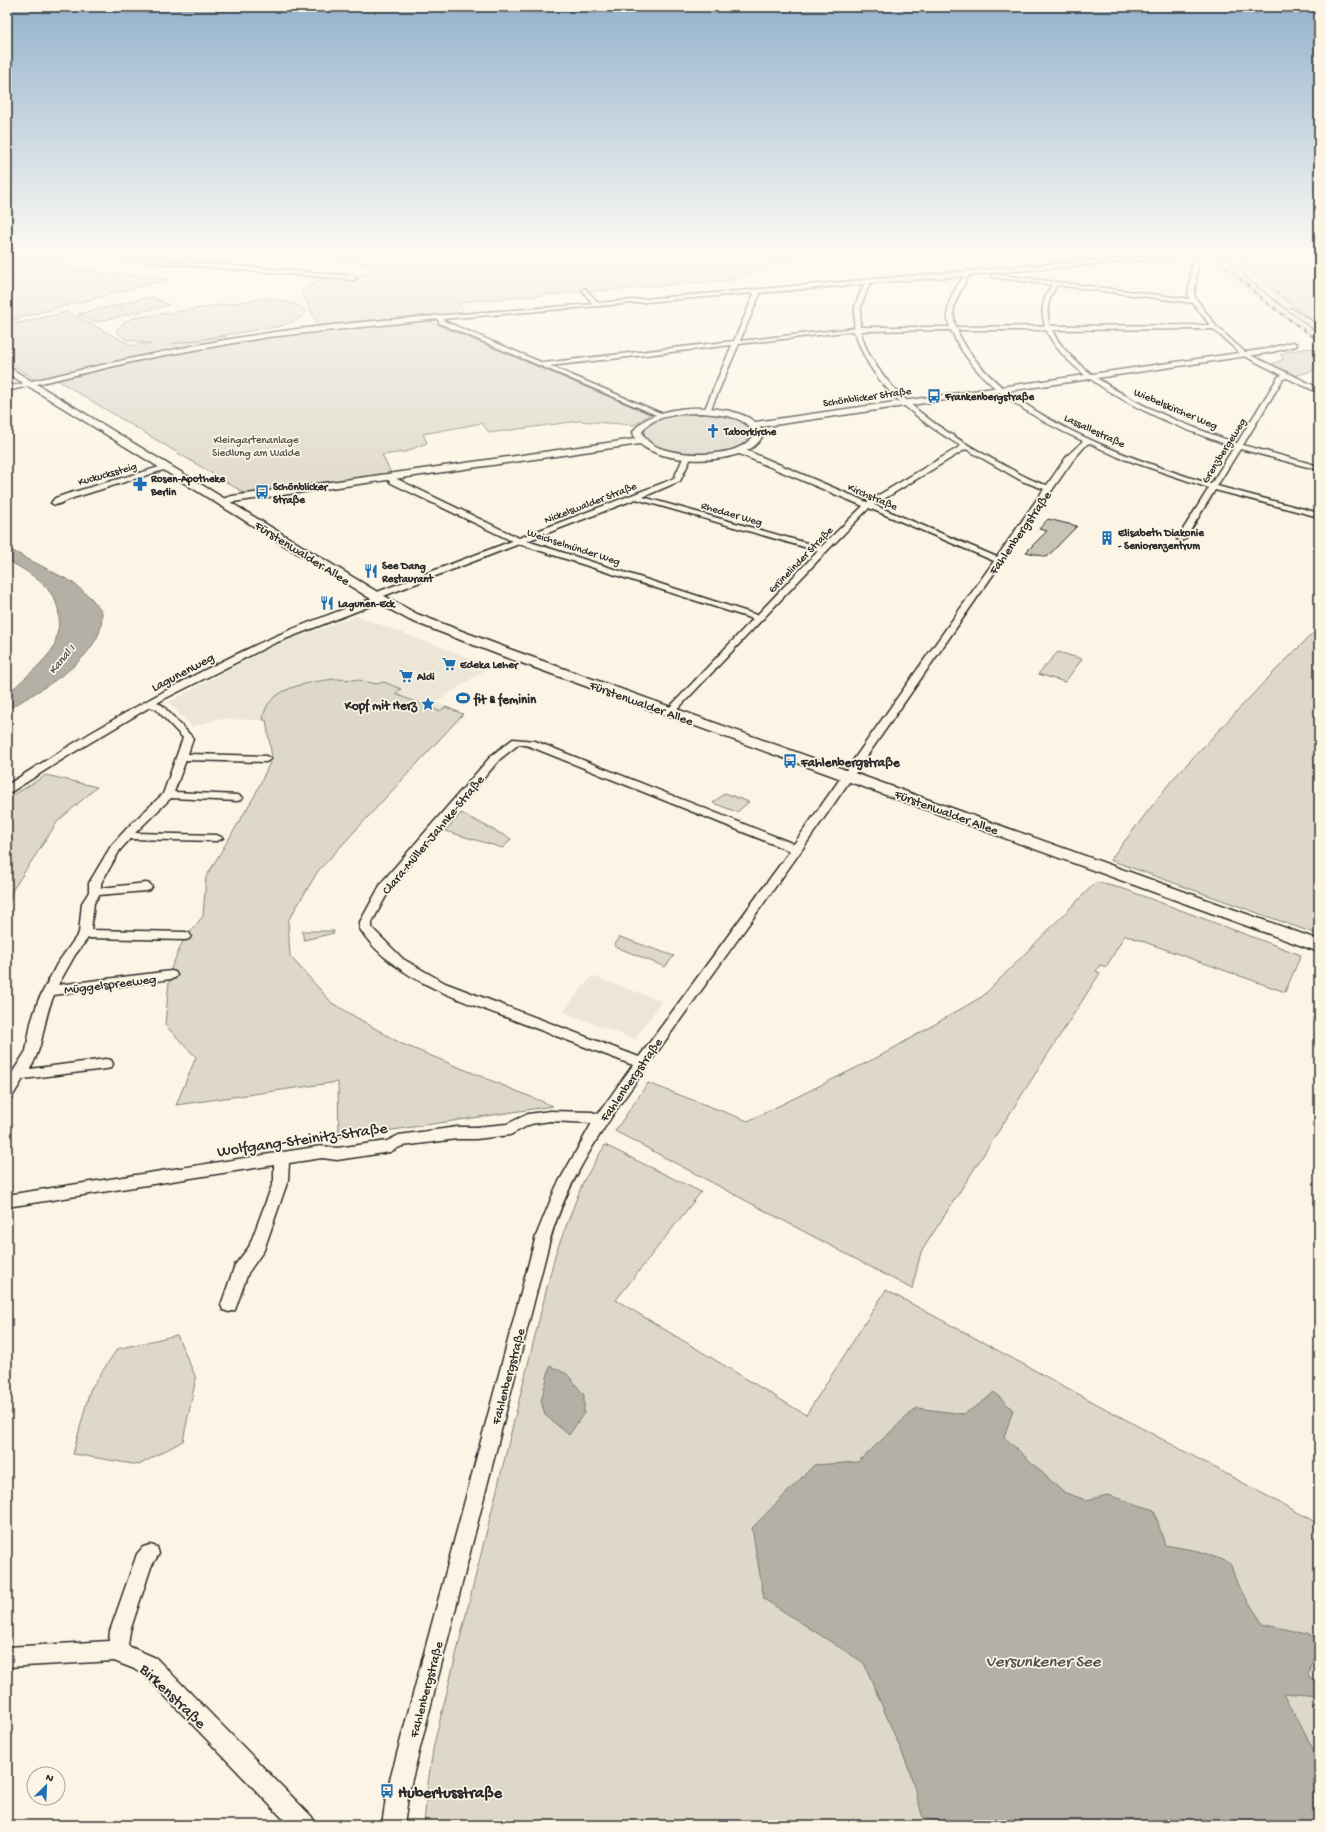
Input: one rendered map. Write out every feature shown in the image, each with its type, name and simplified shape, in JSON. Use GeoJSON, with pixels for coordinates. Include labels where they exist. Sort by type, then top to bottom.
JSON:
{"type":"FeatureCollection","features":[{"type":"Feature","properties":{"kind":"main road","name":"Fürstenwalder Allee"},"geometry":{"type":"LineString","coordinates":[[7,369],[378,598],[414,617],[670,712],[1319,946]]}},
{"type":"Feature","properties":{"kind":"street"},"geometry":{"type":"LineString","coordinates":[[7,390],[149,356],[259,336]]}},
{"type":"Feature","properties":{"kind":"street"},"geometry":{"type":"LineString","coordinates":[[475,336],[661,415]]}},
{"type":"Feature","properties":{"kind":"street"},"geometry":{"type":"LineString","coordinates":[[707,411],[738,336]]}},
{"type":"Feature","properties":{"kind":"street"},"geometry":{"type":"LineString","coordinates":[[542,365],[784,336]]}},
{"type":"Feature","properties":{"kind":"street"},"geometry":{"type":"LineString","coordinates":[[860,336],[871,362],[886,382],[905,402],[938,428],[967,447],[1029,481],[1049,488]]}},
{"type":"Feature","properties":{"kind":"street","name":"Lassallestraße"},"geometry":{"type":"LineString","coordinates":[[958,336],[972,361],[984,375],[1000,389],[1044,418],[1089,441],[1147,465],[1212,487],[1319,515]]}},
{"type":"Feature","properties":{"kind":"street","name":"Wiebelskircher Weg"},"geometry":{"type":"LineString","coordinates":[[1053,336],[1072,362],[1089,376],[1116,393],[1150,411],[1239,446],[1319,468]]}},
{"type":"Feature","properties":{"kind":"street"},"geometry":{"type":"LineString","coordinates":[[1225,336],[1244,354],[1319,391]]}},
{"type":"Feature","properties":{"kind":"street","name":"Schönblicker Straße"},"geometry":{"type":"LineString","coordinates":[[753,424],[1268,351],[1293,344]]}},
{"type":"Feature","properties":{"kind":"street","name":"Grenzbergeweg"},"geometry":{"type":"LineString","coordinates":[[1181,539],[1281,377],[1287,376]]}},
{"type":"Feature","properties":{"kind":"street"},"geometry":{"type":"LineString","coordinates":[[683,411],[707,411],[730,414],[746,420],[753,424],[758,430],[759,435],[751,445],[740,451],[717,455],[688,456],[657,450],[641,441],[638,436],[638,430],[642,425],[661,415],[683,411]]}},
{"type":"Feature","properties":{"kind":"street"},"geometry":{"type":"LineString","coordinates":[[222,502],[232,499],[641,441]]}},
{"type":"Feature","properties":{"kind":"street","name":"Fahlenbergstraße"},"geometry":{"type":"LineString","coordinates":[[393,1825],[398,1791],[547,1225],[571,1171],[600,1121],[797,849],[1049,488],[1083,443],[1089,441]]}},
{"type":"Feature","properties":{"kind":"street","name":"Grünelinder Straße"},"geometry":{"type":"LineString","coordinates":[[670,712],[823,550],[868,505],[967,447]]}},
{"type":"Feature","properties":{"kind":"street","name":"Kirchstraße"},"geometry":{"type":"LineString","coordinates":[[740,451],[999,560]]}},
{"type":"Feature","properties":{"kind":"street","name":"Nickelswalder Straße"},"geometry":{"type":"LineString","coordinates":[[378,598],[519,541],[636,497],[677,479],[688,456]]}},
{"type":"Feature","properties":{"kind":"street","name":"Kuckuckssteig"},"geometry":{"type":"LineString","coordinates":[[55,503],[58,500],[70,496],[166,468]]}},
{"type":"Feature","properties":{"kind":"street","name":"Weichselmünder Weg"},"geometry":{"type":"LineString","coordinates":[[390,477],[394,481],[519,541],[759,618]]}},
{"type":"Feature","properties":{"kind":"street","name":"Rhedaer Weg"},"geometry":{"type":"LineString","coordinates":[[636,497],[823,550]]}},
{"type":"Feature","properties":{"kind":"street","name":"Lagunenweg"},"geometry":{"type":"LineString","coordinates":[[7,790],[39,769],[150,704],[257,648],[378,598]]}},
{"type":"Feature","properties":{"kind":"street"},"geometry":{"type":"LineString","coordinates":[[150,704],[159,707],[188,738],[187,744],[168,796],[133,828],[115,848],[96,883],[95,892],[88,903],[85,934],[185,936]]}},
{"type":"Feature","properties":{"kind":"street","name":"Clara-Müller-Jahnke-Straße"},"geometry":{"type":"LineString","coordinates":[[642,1063],[443,988],[404,965],[383,947],[366,929],[366,922],[386,885],[496,757],[517,741],[531,744],[778,843],[797,849]]}},
{"type":"Feature","properties":{"kind":"street"},"geometry":{"type":"LineString","coordinates":[[182,757],[266,759]]}},
{"type":"Feature","properties":{"kind":"street"},"geometry":{"type":"LineString","coordinates":[[168,796],[238,798]]}},
{"type":"Feature","properties":{"kind":"street"},"geometry":{"type":"LineString","coordinates":[[127,836],[217,838]]}},
{"type":"Feature","properties":{"kind":"street"},"geometry":{"type":"LineString","coordinates":[[95,892],[146,887]]}},
{"type":"Feature","properties":{"kind":"street","name":"Müggelspreeweg"},"geometry":{"type":"LineString","coordinates":[[7,1093],[20,1074],[35,1045],[38,1022],[50,991],[77,942],[85,934]]}},
{"type":"Feature","properties":{"kind":"street","name":"Müggelspreeweg"},"geometry":{"type":"LineString","coordinates":[[50,991],[171,976]]}},
{"type":"Feature","properties":{"kind":"street"},"geometry":{"type":"LineString","coordinates":[[20,1074],[31,1074],[106,1064]]}},
{"type":"Feature","properties":{"kind":"street","name":"Wolfgang-Steinitz-Straße"},"geometry":{"type":"LineString","coordinates":[[7,1201],[322,1152],[337,1154],[390,1146],[400,1141],[457,1132],[476,1134],[510,1129],[528,1119],[550,1116],[592,1118],[600,1121]]}},
{"type":"Feature","properties":{"kind":"street"},"geometry":{"type":"LineString","coordinates":[[229,1305],[241,1270],[256,1250],[281,1180],[282,1158]]}},
{"type":"Feature","properties":{"kind":"street"},"geometry":{"type":"LineString","coordinates":[[114,1651],[118,1643],[120,1631],[144,1561],[150,1554]]}},
{"type":"Feature","properties":{"kind":"street","name":"Birkenstraße"},"geometry":{"type":"LineString","coordinates":[[7,1657],[114,1651],[135,1658],[149,1665],[304,1825]]}},
{"type":"Feature","properties":{"kind":"shaded area"},"geometry":{"type":"Polygon","coordinates":[[[1310,336],[1319,336],[1319,343],[1310,336]]]}},
{"type":"Feature","properties":{"kind":"shaded area"},"geometry":{"type":"Polygon","coordinates":[[[357,616],[491,666],[436,702],[446,707],[440,711],[394,693],[401,689],[348,679],[302,684],[286,691],[277,696],[264,711],[263,720],[217,719],[192,727],[169,702],[277,644],[357,616]]]}},
{"type":"Feature","properties":{"kind":"shaded area"},"geometry":{"type":"Polygon","coordinates":[[[592,976],[662,1001],[635,1039],[563,1012],[592,976]]]}},
{"type":"Feature","properties":{"kind":"green space"},"geometry":{"type":"Polygon","coordinates":[[[7,336],[115,336],[133,346],[140,344],[151,344],[125,339],[122,336],[217,336],[171,344],[222,336],[225,336],[228,339],[148,354],[36,380],[7,361],[7,336]]]}},
{"type":"Feature","properties":{"kind":"green space","name":"Kleingartenanlage Siedlung am Walde"},"geometry":{"type":"Polygon","coordinates":[[[273,336],[466,336],[650,414],[634,425],[579,421],[489,433],[482,423],[423,434],[427,443],[405,452],[382,455],[391,473],[246,494],[57,380],[192,349],[273,336]]]}},
{"type":"Feature","properties":{"kind":"green space"},"geometry":{"type":"Polygon","coordinates":[[[1311,348],[1319,353],[1319,369],[1295,376],[1272,364],[1282,360],[1283,358],[1280,355],[1289,351],[1311,348]]]}},
{"type":"Feature","properties":{"kind":"green space"},"geometry":{"type":"Polygon","coordinates":[[[693,412],[730,416],[749,426],[752,436],[745,444],[732,450],[699,454],[681,453],[665,449],[652,444],[644,436],[646,427],[656,420],[668,416],[693,412]]]}},
{"type":"Feature","properties":{"kind":"green space"},"geometry":{"type":"Polygon","coordinates":[[[1319,627],[1319,935],[1110,860],[1172,780],[1268,678],[1319,627]]]}},
{"type":"Feature","properties":{"kind":"green space"},"geometry":{"type":"Polygon","coordinates":[[[1058,652],[1082,659],[1065,682],[1038,674],[1058,652]]]}},
{"type":"Feature","properties":{"kind":"green space"},"geometry":{"type":"Polygon","coordinates":[[[335,679],[358,680],[377,684],[384,682],[401,689],[395,694],[439,711],[446,707],[463,714],[318,871],[288,921],[290,956],[332,1003],[400,1043],[553,1106],[339,1138],[338,1082],[176,1105],[196,1057],[165,1025],[170,971],[183,941],[203,916],[206,877],[255,795],[272,758],[266,720],[263,720],[266,709],[272,700],[280,693],[290,688],[313,682],[335,679]]]}},
{"type":"Feature","properties":{"kind":"green space"},"geometry":{"type":"Polygon","coordinates":[[[46,775],[97,787],[58,821],[12,891],[7,910],[7,799],[46,775]]]}},
{"type":"Feature","properties":{"kind":"green space"},"geometry":{"type":"Polygon","coordinates":[[[725,793],[749,802],[737,812],[713,803],[725,793]]]}},
{"type":"Feature","properties":{"kind":"green space"},"geometry":{"type":"Polygon","coordinates":[[[461,813],[511,839],[503,848],[445,831],[461,813]]]}},
{"type":"Feature","properties":{"kind":"green space"},"geometry":{"type":"Polygon","coordinates":[[[1096,882],[1124,889],[1301,955],[1285,992],[1125,935],[1106,967],[1100,965],[1096,971],[1100,973],[921,1252],[912,1289],[615,1131],[648,1083],[748,1121],[880,1056],[983,996],[1096,882]]]}},
{"type":"Feature","properties":{"kind":"green space"},"geometry":{"type":"Polygon","coordinates":[[[302,931],[334,931],[334,933],[304,940],[302,931]]]}},
{"type":"Feature","properties":{"kind":"green space"},"geometry":{"type":"Polygon","coordinates":[[[620,937],[674,956],[665,967],[614,946],[620,937]]]}},
{"type":"Feature","properties":{"kind":"green space"},"geometry":{"type":"Polygon","coordinates":[[[605,1145],[701,1192],[616,1300],[806,1415],[886,1290],[1319,1524],[1319,1825],[424,1825],[427,1789],[434,1744],[555,1255],[583,1182],[605,1145]]]}},
{"type":"Feature","properties":{"kind":"green space"},"geometry":{"type":"Polygon","coordinates":[[[177,1335],[196,1378],[183,1441],[139,1465],[73,1454],[90,1390],[117,1349],[177,1335]]]}},
{"type":"Feature","properties":{"kind":"water","name":"Kanal I"},"geometry":{"type":"Polygon","coordinates":[[[7,548],[72,582],[91,598],[102,611],[102,619],[97,638],[88,652],[78,662],[56,680],[7,710],[7,691],[14,688],[50,653],[54,647],[59,620],[58,608],[54,598],[47,588],[29,573],[7,560],[7,548]]]}},
{"type":"Feature","properties":{"kind":"water"},"geometry":{"type":"Polygon","coordinates":[[[550,1366],[567,1374],[584,1395],[584,1413],[569,1435],[545,1415],[541,1401],[550,1366]]]}},
{"type":"Feature","properties":{"kind":"water","name":"Versunkener See"},"geometry":{"type":"Polygon","coordinates":[[[994,1392],[1013,1410],[1004,1437],[1063,1492],[1086,1500],[1108,1495],[1154,1510],[1165,1545],[1199,1551],[1230,1563],[1238,1586],[1263,1624],[1319,1637],[1309,1673],[1319,1689],[1319,1696],[1284,1693],[1319,1761],[1319,1825],[968,1825],[923,1818],[909,1769],[864,1663],[764,1599],[752,1528],[814,1465],[858,1462],[916,1408],[964,1414],[994,1392]]]}},
{"type":"Feature","properties":{"kind":"building","name":"Elisabeth Diakonie - Seniorenzentrum"},"geometry":{"type":"Polygon","coordinates":[[[1048,519],[1077,526],[1047,557],[1026,552],[1047,531],[1039,529],[1048,519]]]}},
{"type":"Feature","properties":{"kind":"railway"},"geometry":{"type":"LineString","coordinates":[[1313,336],[1319,341]]}},
{"type":"Feature","properties":{"kind":"place","name":"Frankenbergstraße"},"geometry":{"type":"Point","coordinates":[934,396]}},
{"type":"Feature","properties":{"kind":"place","name":"Taborkirche"},"geometry":{"type":"Point","coordinates":[713,431]}},
{"type":"Feature","properties":{"kind":"place","name":"Rosen-Apotheke Berlin"},"geometry":{"type":"Point","coordinates":[140,484]}},
{"type":"Feature","properties":{"kind":"place","name":"Schönblicker Straße"},"geometry":{"type":"Point","coordinates":[262,492]}},
{"type":"Feature","properties":{"kind":"place","name":"Elisabeth Diakonie - Seniorenzentrum"},"geometry":{"type":"Point","coordinates":[1107,538]}},
{"type":"Feature","properties":{"kind":"place","name":"See Dang Restaurant"},"geometry":{"type":"Point","coordinates":[371,571]}},
{"type":"Feature","properties":{"kind":"place","name":"Lagunen-Eck"},"geometry":{"type":"Point","coordinates":[327,603]}},
{"type":"Feature","properties":{"kind":"place","name":"Edeka Leher"},"geometry":{"type":"Point","coordinates":[449,664]}},
{"type":"Feature","properties":{"kind":"place","name":"Aldi"},"geometry":{"type":"Point","coordinates":[406,676]}},
{"type":"Feature","properties":{"kind":"place","name":"fit & feminin"},"geometry":{"type":"Point","coordinates":[463,698]}},
{"type":"Feature","properties":{"kind":"place","name":"Kopf mit Herz"},"geometry":{"type":"Point","coordinates":[428,704]}},
{"type":"Feature","properties":{"kind":"place","name":"Fahlenbergstraße"},"geometry":{"type":"Point","coordinates":[790,761]}},
{"type":"Feature","properties":{"kind":"place","name":"Hubertusstraße"},"geometry":{"type":"Point","coordinates":[387,1791]}}]}
